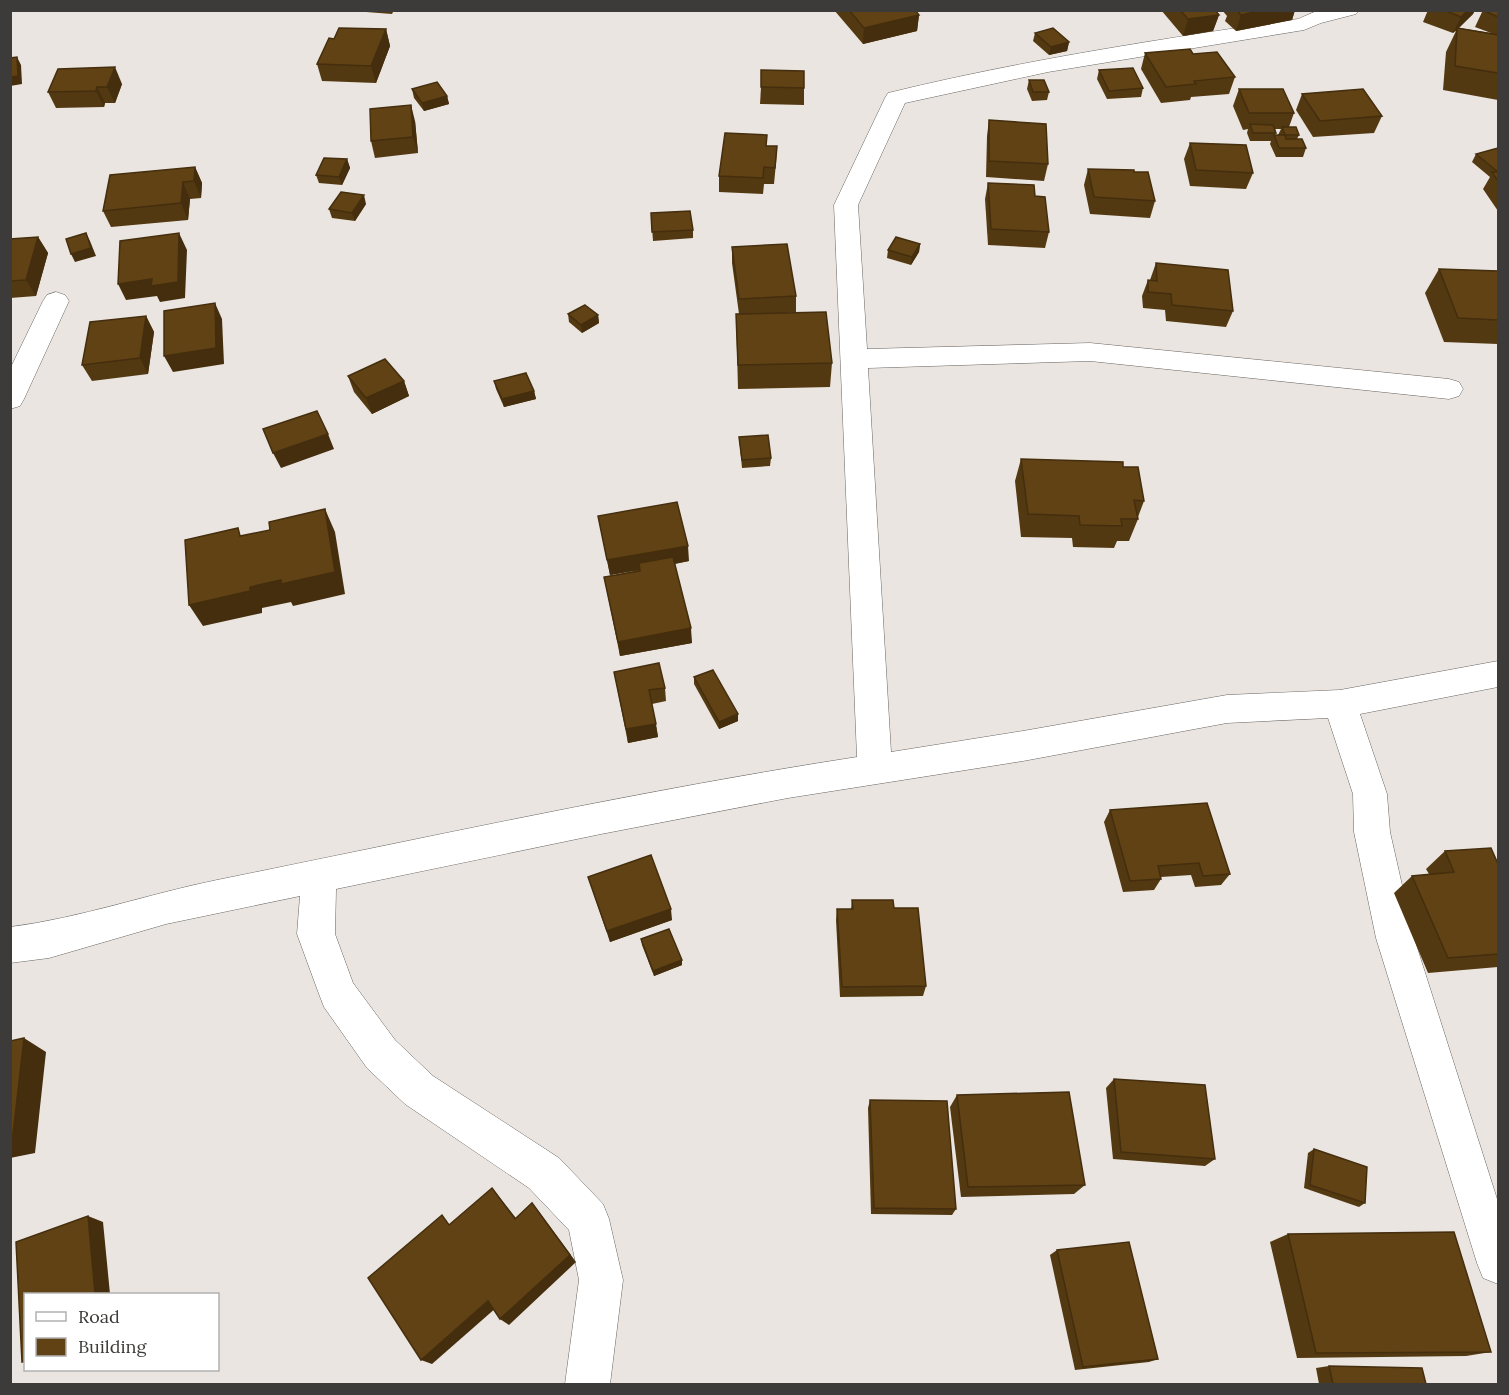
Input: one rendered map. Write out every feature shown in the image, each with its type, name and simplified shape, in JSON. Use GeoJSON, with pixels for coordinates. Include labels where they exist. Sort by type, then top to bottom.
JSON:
{"type":"FeatureCollection","features":[{"type":"Feature","properties":{"kind":"street"},"geometry":{"type":"LineString","coordinates":[[875,769],[846,205],[896,98],[964,81],[1084,57],[1304,24],[1314,18],[1349,10]]}},
{"type":"Feature","properties":{"kind":"street"},"geometry":{"type":"LineString","coordinates":[[10,399],[56,301]]}},
{"type":"Feature","properties":{"kind":"street"},"geometry":{"type":"LineString","coordinates":[[855,359],[1090,352],[1449,390]]}},
{"type":"Feature","properties":{"kind":"street"},"geometry":{"type":"LineString","coordinates":[[10,945],[49,940],[166,907],[648,809],[1227,709],[1340,704],[1498,674]]}},
{"type":"Feature","properties":{"kind":"street"},"geometry":{"type":"LineString","coordinates":[[1340,704],[1370,794],[1372,832],[1398,948],[1498,1263]]}},
{"type":"Feature","properties":{"kind":"street"},"geometry":{"type":"LineString","coordinates":[[319,875],[316,934],[338,994],[381,1054],[419,1090],[544,1173],[588,1219],[601,1280],[588,1384]]}},
{"type":"Feature","properties":{"kind":"building"},"geometry":{"type":"Polygon","coordinates":[[[849,10],[915,10],[919,15],[864,28],[849,10]]]}},
{"type":"Feature","properties":{"kind":"building"},"geometry":{"type":"Polygon","coordinates":[[[1180,10],[1215,10],[1219,15],[1188,19],[1180,10]]]}},
{"type":"Feature","properties":{"kind":"building"},"geometry":{"type":"Polygon","coordinates":[[[1237,10],[1263,10],[1241,15],[1237,10]]]}},
{"type":"Feature","properties":{"kind":"building"},"geometry":{"type":"Polygon","coordinates":[[[1444,10],[1468,10],[1461,17],[1444,10]]]}},
{"type":"Feature","properties":{"kind":"building"},"geometry":{"type":"Polygon","coordinates":[[[1483,10],[1498,10],[1498,17],[1483,10]]]}},
{"type":"Feature","properties":{"kind":"building"},"geometry":{"type":"Polygon","coordinates":[[[339,28],[386,29],[371,66],[317,64],[329,38],[334,39],[339,28]]]}},
{"type":"Feature","properties":{"kind":"building"},"geometry":{"type":"Polygon","coordinates":[[[1053,28],[1069,42],[1051,47],[1035,33],[1053,28]]]}},
{"type":"Feature","properties":{"kind":"building"},"geometry":{"type":"Polygon","coordinates":[[[1457,28],[1498,35],[1498,73],[1455,66],[1457,28]]]}},
{"type":"Feature","properties":{"kind":"building"},"geometry":{"type":"Polygon","coordinates":[[[1190,49],[1193,54],[1217,52],[1235,77],[1194,81],[1196,84],[1166,87],[1145,53],[1190,49]]]}},
{"type":"Feature","properties":{"kind":"building"},"geometry":{"type":"Polygon","coordinates":[[[17,57],[18,76],[10,77],[10,58],[17,57]]]}},
{"type":"Feature","properties":{"kind":"building"},"geometry":{"type":"Polygon","coordinates":[[[115,67],[107,87],[97,87],[96,91],[48,92],[58,69],[115,67]]]}},
{"type":"Feature","properties":{"kind":"building"},"geometry":{"type":"Polygon","coordinates":[[[1133,68],[1143,88],[1109,91],[1099,70],[1133,68]]]}},
{"type":"Feature","properties":{"kind":"building"},"geometry":{"type":"Polygon","coordinates":[[[761,70],[804,71],[804,88],[761,87],[761,70]]]}},
{"type":"Feature","properties":{"kind":"building"},"geometry":{"type":"Polygon","coordinates":[[[1029,80],[1044,80],[1049,92],[1033,92],[1029,80]]]}},
{"type":"Feature","properties":{"kind":"building"},"geometry":{"type":"Polygon","coordinates":[[[437,82],[447,96],[422,103],[412,89],[437,82]]]}},
{"type":"Feature","properties":{"kind":"building"},"geometry":{"type":"Polygon","coordinates":[[[1239,89],[1283,89],[1294,113],[1249,113],[1239,89]]]}},
{"type":"Feature","properties":{"kind":"building"},"geometry":{"type":"Polygon","coordinates":[[[1363,89],[1382,116],[1320,121],[1302,94],[1363,89]]]}},
{"type":"Feature","properties":{"kind":"building"},"geometry":{"type":"Polygon","coordinates":[[[411,105],[413,137],[371,141],[370,109],[411,105]]]}},
{"type":"Feature","properties":{"kind":"building"},"geometry":{"type":"Polygon","coordinates":[[[989,120],[1046,124],[1048,164],[989,161],[989,120]]]}},
{"type":"Feature","properties":{"kind":"building"},"geometry":{"type":"Polygon","coordinates":[[[1250,124],[1273,125],[1276,133],[1253,133],[1250,124]]]}},
{"type":"Feature","properties":{"kind":"building"},"geometry":{"type":"Polygon","coordinates":[[[1282,127],[1296,127],[1299,135],[1285,135],[1282,127]]]}},
{"type":"Feature","properties":{"kind":"building"},"geometry":{"type":"Polygon","coordinates":[[[725,133],[767,135],[766,146],[777,146],[775,168],[764,167],[763,178],[719,176],[725,133]]]}},
{"type":"Feature","properties":{"kind":"building"},"geometry":{"type":"Polygon","coordinates":[[[1274,135],[1285,135],[1286,139],[1302,139],[1306,148],[1279,148],[1274,135]]]}},
{"type":"Feature","properties":{"kind":"building"},"geometry":{"type":"Polygon","coordinates":[[[1190,143],[1246,145],[1253,173],[1196,170],[1190,143]]]}},
{"type":"Feature","properties":{"kind":"building"},"geometry":{"type":"Polygon","coordinates":[[[1498,148],[1498,172],[1476,154],[1498,148]]]}},
{"type":"Feature","properties":{"kind":"building"},"geometry":{"type":"Polygon","coordinates":[[[324,158],[347,159],[339,177],[316,175],[324,158]]]}},
{"type":"Feature","properties":{"kind":"building"},"geometry":{"type":"Polygon","coordinates":[[[195,167],[194,181],[183,182],[181,203],[103,211],[110,175],[195,167]]]}},
{"type":"Feature","properties":{"kind":"building"},"geometry":{"type":"Polygon","coordinates":[[[1088,169],[1148,172],[1155,201],[1094,197],[1088,169]]]}},
{"type":"Feature","properties":{"kind":"building"},"geometry":{"type":"Polygon","coordinates":[[[1492,172],[1498,172],[1498,181],[1492,172]]]}},
{"type":"Feature","properties":{"kind":"building"},"geometry":{"type":"Polygon","coordinates":[[[988,183],[1034,185],[1035,196],[1045,197],[1049,232],[991,229],[988,183]]]}},
{"type":"Feature","properties":{"kind":"building"},"geometry":{"type":"Polygon","coordinates":[[[341,192],[364,195],[352,213],[329,209],[341,192]]]}},
{"type":"Feature","properties":{"kind":"building"},"geometry":{"type":"Polygon","coordinates":[[[690,211],[693,230],[652,232],[651,213],[690,211]]]}},
{"type":"Feature","properties":{"kind":"building"},"geometry":{"type":"Polygon","coordinates":[[[86,233],[91,248],[71,254],[66,239],[86,233]]]}},
{"type":"Feature","properties":{"kind":"building"},"geometry":{"type":"Polygon","coordinates":[[[179,233],[178,282],[151,286],[152,279],[118,284],[120,241],[179,233]]]}},
{"type":"Feature","properties":{"kind":"building"},"geometry":{"type":"Polygon","coordinates":[[[38,237],[26,280],[10,281],[10,239],[38,237]]]}},
{"type":"Feature","properties":{"kind":"building"},"geometry":{"type":"Polygon","coordinates":[[[896,237],[920,244],[912,257],[888,250],[896,237]]]}},
{"type":"Feature","properties":{"kind":"building"},"geometry":{"type":"Polygon","coordinates":[[[787,244],[796,296],[739,299],[732,247],[787,244]]]}},
{"type":"Feature","properties":{"kind":"building"},"geometry":{"type":"Polygon","coordinates":[[[1156,263],[1228,270],[1233,311],[1172,305],[1171,294],[1148,292],[1148,280],[1157,281],[1156,263]]]}},
{"type":"Feature","properties":{"kind":"building"},"geometry":{"type":"Polygon","coordinates":[[[1439,269],[1498,271],[1498,320],[1458,318],[1439,269]]]}},
{"type":"Feature","properties":{"kind":"building"},"geometry":{"type":"Polygon","coordinates":[[[215,303],[216,348],[164,356],[164,311],[215,303]]]}},
{"type":"Feature","properties":{"kind":"building"},"geometry":{"type":"Polygon","coordinates":[[[585,305],[598,315],[581,325],[568,314],[585,305]]]}},
{"type":"Feature","properties":{"kind":"building"},"geometry":{"type":"Polygon","coordinates":[[[826,312],[832,363],[738,365],[736,314],[826,312]]]}},
{"type":"Feature","properties":{"kind":"building"},"geometry":{"type":"Polygon","coordinates":[[[146,316],[140,358],[82,365],[90,322],[146,316]]]}},
{"type":"Feature","properties":{"kind":"building"},"geometry":{"type":"Polygon","coordinates":[[[385,359],[404,381],[366,398],[348,376],[385,359]]]}},
{"type":"Feature","properties":{"kind":"building"},"geometry":{"type":"Polygon","coordinates":[[[526,373],[534,391],[502,399],[494,381],[526,373]]]}},
{"type":"Feature","properties":{"kind":"building"},"geometry":{"type":"Polygon","coordinates":[[[317,411],[328,434],[273,453],[263,429],[317,411]]]}},
{"type":"Feature","properties":{"kind":"building"},"geometry":{"type":"Polygon","coordinates":[[[768,435],[771,458],[742,460],[739,437],[768,435]]]}},
{"type":"Feature","properties":{"kind":"building"},"geometry":{"type":"Polygon","coordinates":[[[1021,459],[1123,462],[1123,467],[1138,467],[1144,501],[1134,500],[1138,519],[1121,519],[1122,526],[1080,525],[1079,516],[1028,514],[1021,459]]]}},
{"type":"Feature","properties":{"kind":"building"},"geometry":{"type":"Polygon","coordinates":[[[677,502],[688,546],[607,560],[598,516],[677,502]]]}},
{"type":"Feature","properties":{"kind":"building"},"geometry":{"type":"Polygon","coordinates":[[[325,509],[335,572],[281,584],[281,580],[250,587],[250,591],[189,605],[185,540],[238,528],[240,536],[270,530],[269,522],[325,509]]]}},
{"type":"Feature","properties":{"kind":"building"},"geometry":{"type":"Polygon","coordinates":[[[673,557],[691,628],[618,642],[604,577],[640,571],[639,563],[673,557]]]}},
{"type":"Feature","properties":{"kind":"building"},"geometry":{"type":"Polygon","coordinates":[[[659,663],[665,688],[649,690],[656,724],[626,729],[614,672],[659,663]]]}},
{"type":"Feature","properties":{"kind":"building"},"geometry":{"type":"Polygon","coordinates":[[[713,670],[738,714],[719,722],[694,677],[713,670]]]}},
{"type":"Feature","properties":{"kind":"building"},"geometry":{"type":"Polygon","coordinates":[[[1207,803],[1230,874],[1203,876],[1199,863],[1158,866],[1161,879],[1130,881],[1110,810],[1207,803]]]}},
{"type":"Feature","properties":{"kind":"building"},"geometry":{"type":"Polygon","coordinates":[[[1491,848],[1498,864],[1498,954],[1448,958],[1412,876],[1454,872],[1445,851],[1491,848]]]}},
{"type":"Feature","properties":{"kind":"building"},"geometry":{"type":"Polygon","coordinates":[[[651,855],[671,909],[607,931],[588,877],[651,855]]]}},
{"type":"Feature","properties":{"kind":"building"},"geometry":{"type":"Polygon","coordinates":[[[852,900],[893,900],[894,908],[918,908],[926,986],[842,987],[837,909],[853,909],[852,900]]]}},
{"type":"Feature","properties":{"kind":"building"},"geometry":{"type":"Polygon","coordinates":[[[669,929],[682,960],[653,971],[641,939],[669,929]]]}},
{"type":"Feature","properties":{"kind":"building"},"geometry":{"type":"Polygon","coordinates":[[[24,1038],[12,1143],[10,1143],[10,1041],[24,1038]]]}},
{"type":"Feature","properties":{"kind":"building"},"geometry":{"type":"Polygon","coordinates":[[[1114,1079],[1205,1085],[1215,1159],[1121,1152],[1114,1079]]]}},
{"type":"Feature","properties":{"kind":"building"},"geometry":{"type":"Polygon","coordinates":[[[1069,1092],[1085,1185],[968,1187],[957,1095],[1069,1092]]]}},
{"type":"Feature","properties":{"kind":"building"},"geometry":{"type":"Polygon","coordinates":[[[870,1100],[947,1101],[956,1209],[874,1208],[870,1100]]]}},
{"type":"Feature","properties":{"kind":"building"},"geometry":{"type":"Polygon","coordinates":[[[1314,1149],[1367,1167],[1365,1203],[1310,1185],[1314,1149]]]}},
{"type":"Feature","properties":{"kind":"building"},"geometry":{"type":"Polygon","coordinates":[[[492,1188],[515,1219],[532,1203],[570,1255],[500,1319],[488,1301],[421,1360],[368,1278],[442,1215],[449,1225],[492,1188]]]}},
{"type":"Feature","properties":{"kind":"building"},"geometry":{"type":"Polygon","coordinates":[[[88,1216],[95,1293],[24,1293],[24,1362],[22,1362],[16,1242],[88,1216]]]}},
{"type":"Feature","properties":{"kind":"building"},"geometry":{"type":"Polygon","coordinates":[[[1454,1232],[1491,1352],[1316,1353],[1288,1234],[1454,1232]]]}},
{"type":"Feature","properties":{"kind":"building"},"geometry":{"type":"Polygon","coordinates":[[[1129,1242],[1158,1359],[1083,1367],[1057,1250],[1129,1242]]]}},
{"type":"Feature","properties":{"kind":"building"},"geometry":{"type":"Polygon","coordinates":[[[1329,1366],[1422,1368],[1426,1384],[1333,1384],[1329,1366]]]}}]}
